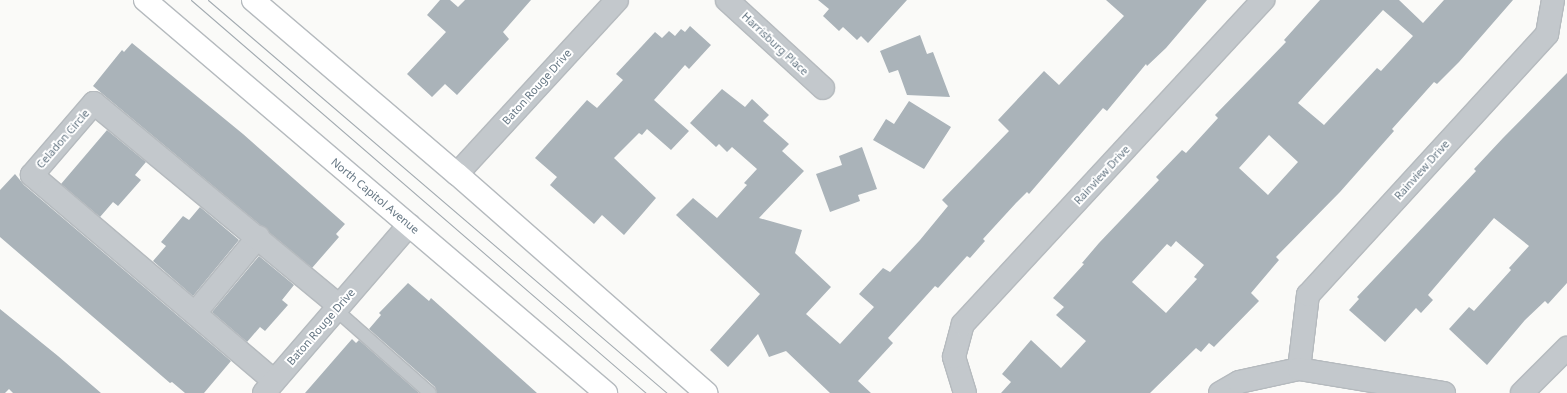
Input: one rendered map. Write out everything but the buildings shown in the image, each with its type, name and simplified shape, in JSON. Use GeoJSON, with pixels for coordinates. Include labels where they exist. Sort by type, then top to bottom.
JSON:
{"type":"FeatureCollection","features":[{"type":"Feature","properties":{"kind":"main road","name":"North Capitol Avenue"},"geometry":{"type":"LineString","coordinates":[[145,0],[606,393]]}},
{"type":"Feature","properties":{"kind":"main road"},"geometry":{"type":"LineString","coordinates":[[253,0],[457,174],[706,393]]}},
{"type":"Feature","properties":{"kind":"street","name":"Baton Rouge Drive"},"geometry":{"type":"LineString","coordinates":[[457,174],[617,0]]}},
{"type":"Feature","properties":{"kind":"street","name":"Harrisburg Place"},"geometry":{"type":"LineString","coordinates":[[727,0],[823,88]]}},
{"type":"Feature","properties":{"kind":"street","name":"Rainview Drive"},"geometry":{"type":"LineString","coordinates":[[965,393],[954,357],[963,324],[1263,0]]}},
{"type":"Feature","properties":{"kind":"street","name":"Rainview Drive"},"geometry":{"type":"LineString","coordinates":[[1299,369],[1308,295],[1547,34],[1553,0]]}},
{"type":"Feature","properties":{"kind":"street","name":"Celadon Circle"},"geometry":{"type":"LineString","coordinates":[[269,387],[195,312],[32,175],[94,103],[258,237],[337,308]]}},
{"type":"Feature","properties":{"kind":"street","name":"Baton Rouge Drive"},"geometry":{"type":"LineString","coordinates":[[269,387],[409,225]]}},
{"type":"Feature","properties":{"kind":"street"},"geometry":{"type":"LineString","coordinates":[[195,312],[258,237]]}},
{"type":"Feature","properties":{"kind":"street"},"geometry":{"type":"LineString","coordinates":[[1522,393],[1567,348]]}},
{"type":"Feature","properties":{"kind":"street"},"geometry":{"type":"LineString","coordinates":[[1220,393],[1240,382],[1299,369],[1444,393]]}},
{"type":"Feature","properties":{"kind":"lane"},"geometry":{"type":"LineString","coordinates":[[337,308],[430,393]]}},
{"type":"Feature","properties":{"kind":"tram line"},"geometry":{"type":"LineString","coordinates":[[191,0],[646,393]]}},
{"type":"Feature","properties":{"kind":"tram line"},"geometry":{"type":"LineString","coordinates":[[208,0],[667,393]]}}]}
